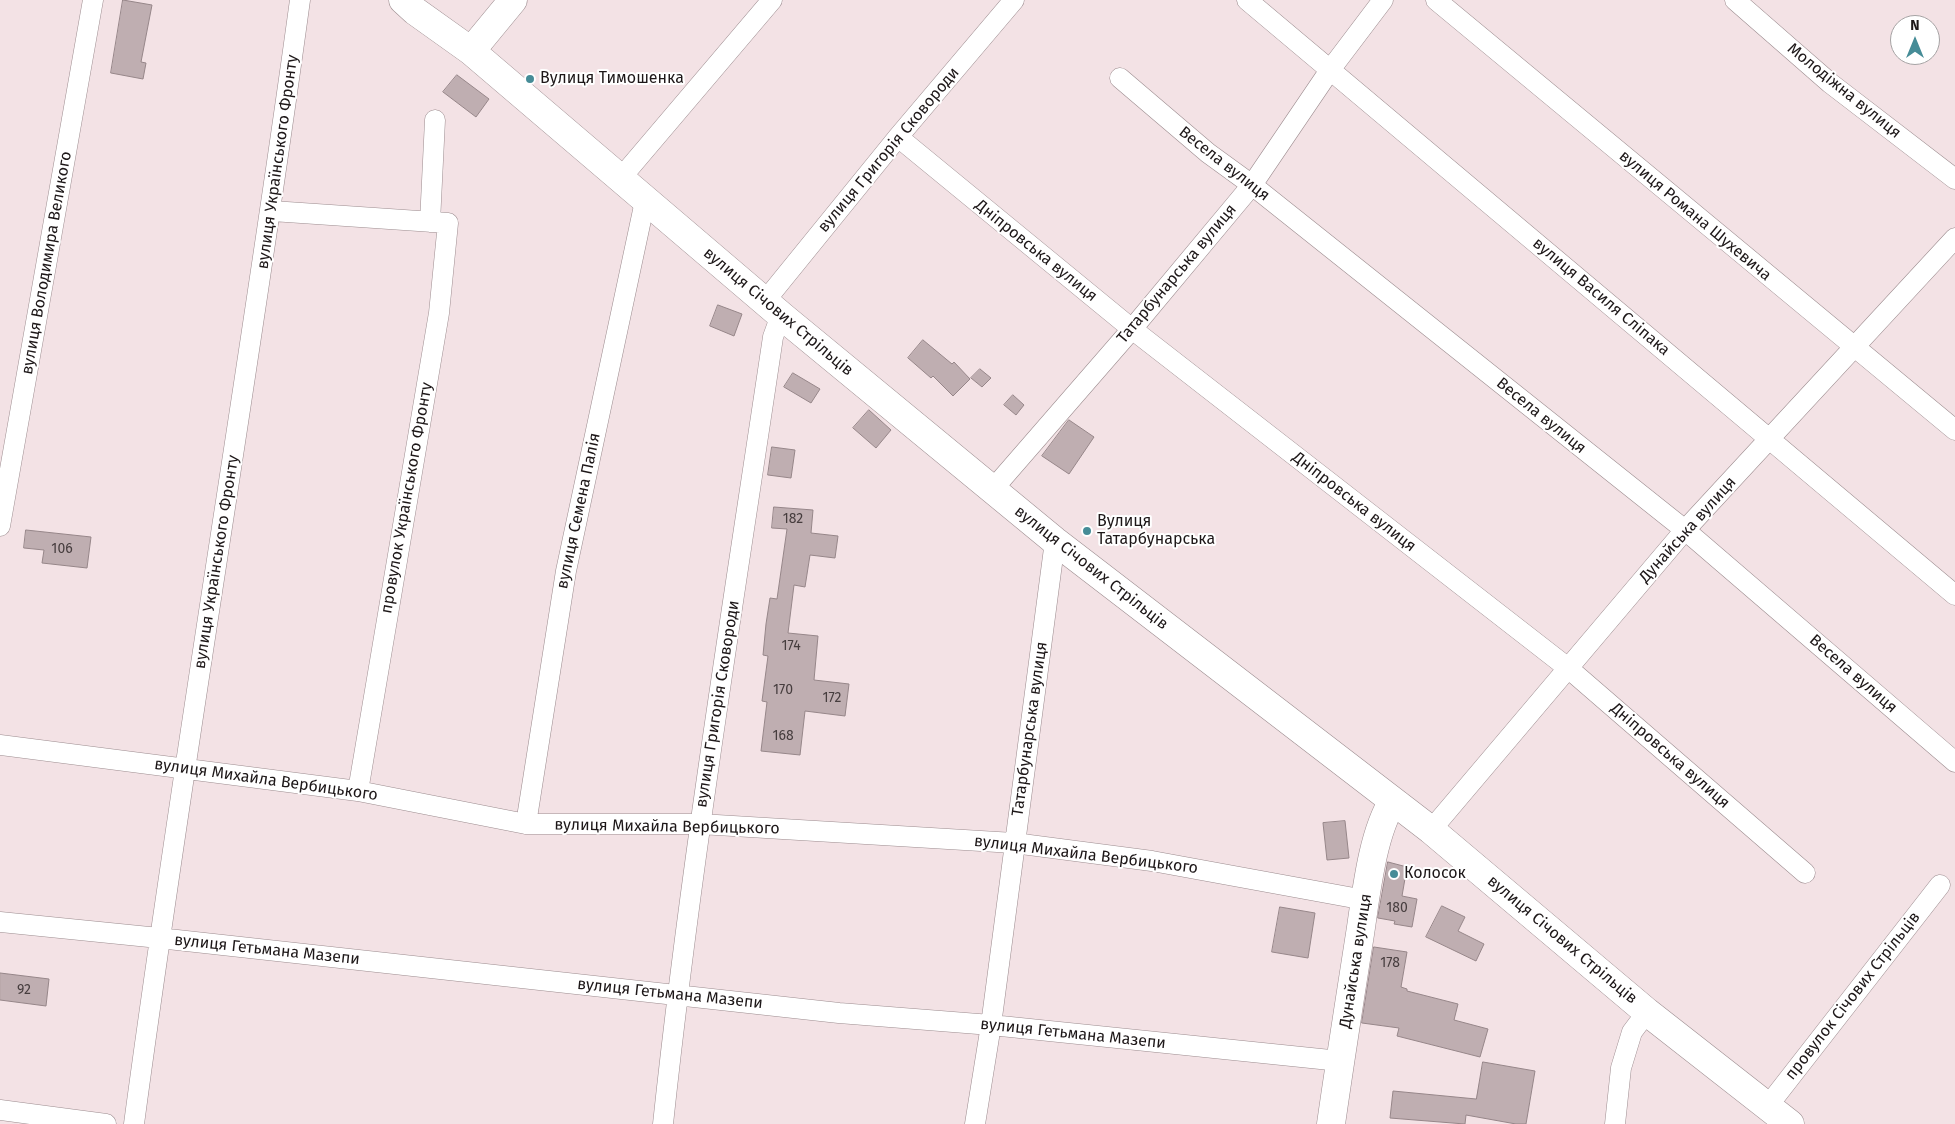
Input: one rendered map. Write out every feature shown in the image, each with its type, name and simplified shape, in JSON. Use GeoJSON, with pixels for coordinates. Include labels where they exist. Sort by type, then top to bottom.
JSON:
{"type":"FeatureCollection","features":[{"type":"Feature","properties":{"kind":"main road"},"geometry":{"type":"LineString","coordinates":[[472,51],[513,0]]}},
{"type":"Feature","properties":{"kind":"main road","name":"вулиця Січових Стрільців"},"geometry":{"type":"LineString","coordinates":[[404,4],[472,51],[645,201],[1055,541],[1431,830],[1647,1012],[1790,1124]]}},
{"type":"Feature","properties":{"kind":"main road","name":"Дунайська вулиця"},"geometry":{"type":"LineString","coordinates":[[1330,1124],[1365,900],[1378,839],[1387,812],[1393,802]]}},
{"type":"Feature","properties":{"kind":"street","name":"вулиця Володимира Великого"},"geometry":{"type":"LineString","coordinates":[[0,526],[94,0]]}},
{"type":"Feature","properties":{"kind":"street","name":"вулиця Українського Фронту"},"geometry":{"type":"LineString","coordinates":[[134,1124],[184,769],[272,211],[300,0]]}},
{"type":"Feature","properties":{"kind":"street"},"geometry":{"type":"LineString","coordinates":[[620,179],[772,0]]}},
{"type":"Feature","properties":{"kind":"street","name":"вулиця Григорія Сковороди"},"geometry":{"type":"LineString","coordinates":[[663,1124],[677,994],[700,824],[773,337],[777,326],[774,309],[898,137],[1014,0]]}},
{"type":"Feature","properties":{"kind":"street","name":"вулиця Василя Сліпака"},"geometry":{"type":"LineString","coordinates":[[1247,0],[1955,595]]}},
{"type":"Feature","properties":{"kind":"street","name":"Татарбунарська вулиця"},"geometry":{"type":"LineString","coordinates":[[992,489],[1132,329],[1252,185],[1330,70],[1383,0]]}},
{"type":"Feature","properties":{"kind":"street","name":"вулиця Романа Шухевича"},"geometry":{"type":"LineString","coordinates":[[1436,0],[1955,430]]}},
{"type":"Feature","properties":{"kind":"street","name":"Молодіжна вулиця"},"geometry":{"type":"LineString","coordinates":[[1735,0],[1830,83],[1955,179]]}},
{"type":"Feature","properties":{"kind":"street","name":"Весела вулиця"},"geometry":{"type":"LineString","coordinates":[[1120,78],[1208,153],[1252,185],[1685,530],[1955,762]]}},
{"type":"Feature","properties":{"kind":"street"},"geometry":{"type":"LineString","coordinates":[[430,222],[435,120]]}},
{"type":"Feature","properties":{"kind":"street","name":"Дніпровська вулиця"},"geometry":{"type":"LineString","coordinates":[[898,137],[1132,329],[1568,668],[1805,873]]}},
{"type":"Feature","properties":{"kind":"street","name":"вулиця Семена Палія"},"geometry":{"type":"LineString","coordinates":[[526,824],[566,571],[645,201]]}},
{"type":"Feature","properties":{"kind":"street","name":"провулок Українського Фронту"},"geometry":{"type":"LineString","coordinates":[[272,211],[448,223],[438,313],[358,790]]}},
{"type":"Feature","properties":{"kind":"street","name":"Дунайська вулиця"},"geometry":{"type":"LineString","coordinates":[[1431,830],[1685,530],[1955,238]]}},
{"type":"Feature","properties":{"kind":"street","name":"Татарбунарська вулиця"},"geometry":{"type":"LineString","coordinates":[[975,1124],[991,1025],[1055,541]]}},
{"type":"Feature","properties":{"kind":"street","name":"вулиця Михайла Вербицького"},"geometry":{"type":"LineString","coordinates":[[0,745],[358,790],[526,824],[700,824],[1014,843],[1169,864],[1365,900]]}},
{"type":"Feature","properties":{"kind":"street","name":"провулок Січових Стрільців"},"geometry":{"type":"LineString","coordinates":[[1767,1107],[1940,885]]}},
{"type":"Feature","properties":{"kind":"street","name":"вулиця Гетьмана Мазепи"},"geometry":{"type":"LineString","coordinates":[[0,922],[839,1013],[991,1025],[1340,1061]]}},
{"type":"Feature","properties":{"kind":"street"},"geometry":{"type":"LineString","coordinates":[[1615,1124],[1620,1068],[1632,1032],[1647,1012]]}},
{"type":"Feature","properties":{"kind":"street"},"geometry":{"type":"LineString","coordinates":[[0,1110],[106,1124]]}},
{"type":"Feature","properties":{"kind":"building"},"geometry":{"type":"Polygon","coordinates":[[[123,0],[152,5],[141,62],[146,63],[143,79],[111,73],[123,0]]]}},
{"type":"Feature","properties":{"kind":"building"},"geometry":{"type":"Polygon","coordinates":[[[457,75],[489,99],[476,117],[443,92],[457,75]]]}},
{"type":"Feature","properties":{"kind":"building"},"geometry":{"type":"Polygon","coordinates":[[[718,305],[742,314],[734,336],[710,326],[718,305]]]}},
{"type":"Feature","properties":{"kind":"building"},"geometry":{"type":"Polygon","coordinates":[[[923,340],[952,364],[954,362],[970,379],[953,396],[933,376],[931,378],[908,358],[923,340]]]}},
{"type":"Feature","properties":{"kind":"building"},"geometry":{"type":"Polygon","coordinates":[[[980,369],[991,378],[982,387],[971,378],[980,369]]]}},
{"type":"Feature","properties":{"kind":"building"},"geometry":{"type":"Polygon","coordinates":[[[793,373],[820,389],[811,403],[784,387],[793,373]]]}},
{"type":"Feature","properties":{"kind":"building"},"geometry":{"type":"Polygon","coordinates":[[[1013,395],[1024,405],[1016,415],[1004,405],[1013,395]]]}},
{"type":"Feature","properties":{"kind":"building"},"geometry":{"type":"Polygon","coordinates":[[[869,410],[891,430],[876,448],[853,428],[869,410]]]}},
{"type":"Feature","properties":{"kind":"building"},"geometry":{"type":"Polygon","coordinates":[[[1069,420],[1094,437],[1069,474],[1042,456],[1069,420]]]}},
{"type":"Feature","properties":{"kind":"building"},"geometry":{"type":"Polygon","coordinates":[[[772,447],[795,450],[791,478],[768,475],[772,447]]]}},
{"type":"Feature","properties":{"kind":"building"},"geometry":{"type":"Polygon","coordinates":[[[774,507],[813,510],[811,533],[838,536],[835,558],[810,555],[805,587],[794,585],[788,633],[818,636],[814,680],[849,684],[845,716],[805,711],[800,755],[761,751],[767,702],[762,701],[768,656],[763,655],[766,624],[770,598],[777,599],[787,529],[772,528],[774,507]]]}},
{"type":"Feature","properties":{"kind":"building"},"geometry":{"type":"Polygon","coordinates":[[[26,530],[91,537],[87,568],[42,563],[44,550],[24,548],[26,530]]]}},
{"type":"Feature","properties":{"kind":"building"},"geometry":{"type":"Polygon","coordinates":[[[1345,821],[1349,858],[1327,860],[1323,823],[1345,821]]]}},
{"type":"Feature","properties":{"kind":"building"},"geometry":{"type":"Polygon","coordinates":[[[1388,862],[1407,867],[1402,896],[1417,899],[1412,927],[1394,924],[1395,921],[1378,918],[1388,862]]]}},
{"type":"Feature","properties":{"kind":"building"},"geometry":{"type":"Polygon","coordinates":[[[1442,906],[1465,917],[1458,931],[1484,944],[1476,961],[1426,937],[1442,906]]]}},
{"type":"Feature","properties":{"kind":"building"},"geometry":{"type":"Polygon","coordinates":[[[1280,907],[1315,913],[1308,958],[1272,952],[1280,907]]]}},
{"type":"Feature","properties":{"kind":"building"},"geometry":{"type":"Polygon","coordinates":[[[1374,947],[1407,952],[1401,987],[1407,989],[1407,991],[1458,1004],[1454,1020],[1488,1029],[1480,1057],[1397,1036],[1399,1028],[1362,1023],[1374,947]]]}},
{"type":"Feature","properties":{"kind":"building"},"geometry":{"type":"Polygon","coordinates":[[[0,973],[49,979],[46,1006],[0,1000],[0,973]]]}},
{"type":"Feature","properties":{"kind":"building"},"geometry":{"type":"Polygon","coordinates":[[[1483,1062],[1535,1071],[1526,1124],[1466,1115],[1465,1124],[1390,1118],[1393,1091],[1476,1099],[1483,1062]]]}},
{"type":"Feature","properties":{"kind":"place","name":"Вулиця Тимошенка"},"geometry":{"type":"Point","coordinates":[530,79]}},
{"type":"Feature","properties":{"kind":"place","name":"Вулиця Татарбунарська"},"geometry":{"type":"Point","coordinates":[1087,531]}},
{"type":"Feature","properties":{"kind":"place","name":"Колосок"},"geometry":{"type":"Point","coordinates":[1394,874]}}]}
